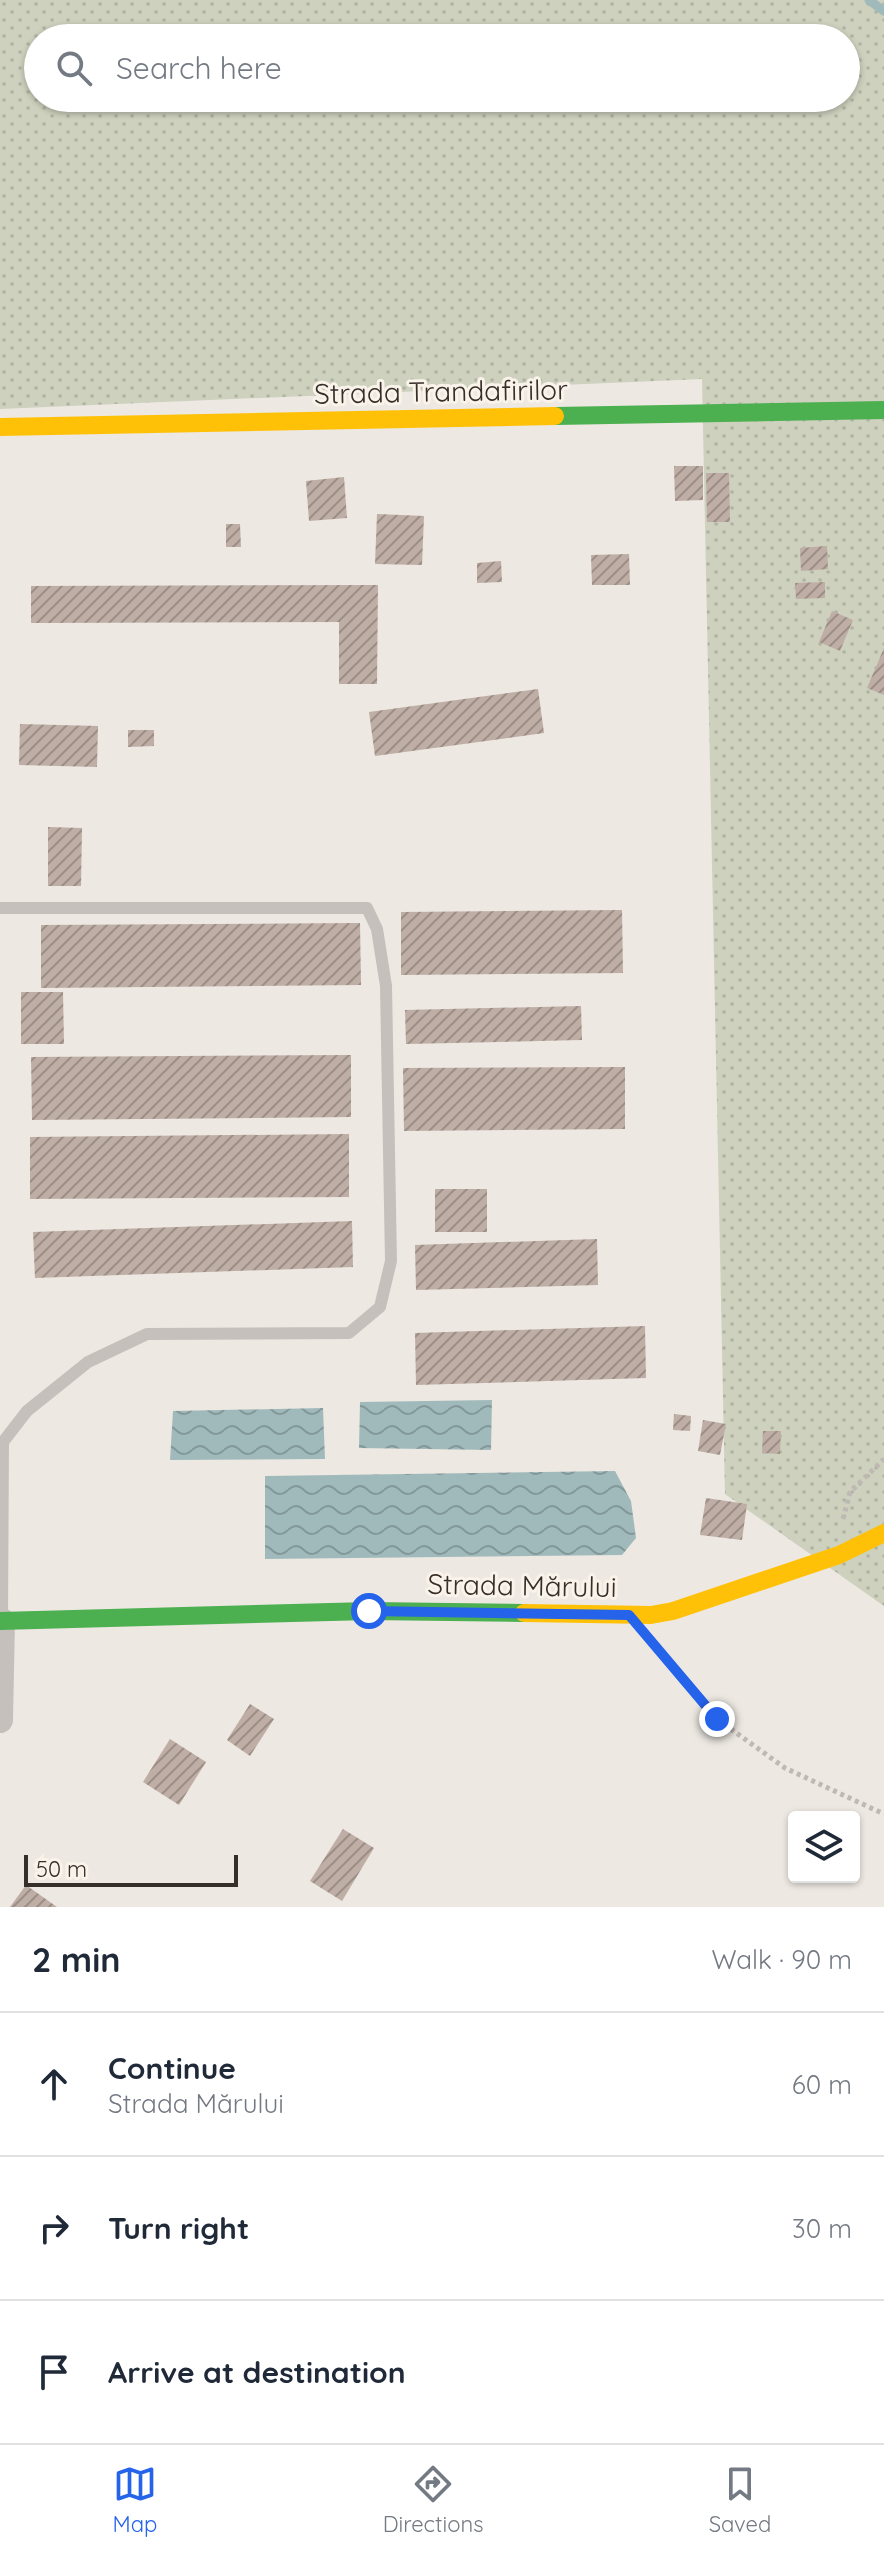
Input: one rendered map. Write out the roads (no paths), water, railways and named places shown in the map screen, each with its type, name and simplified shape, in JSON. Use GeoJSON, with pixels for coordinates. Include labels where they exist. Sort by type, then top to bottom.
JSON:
{"type":"FeatureCollection","features":[{"type":"Feature","properties":{"kind":"street","name":"Strada Trandafirilor"},"geometry":{"type":"LineString","coordinates":[[0,427],[884,410]]}},
{"type":"Feature","properties":{"kind":"street","name":"Strada Mărului"},"geometry":{"type":"LineString","coordinates":[[1,1621],[369,1611],[629,1615],[673,1611],[839,1555],[884,1533]]}},
{"type":"Feature","properties":{"kind":"street"},"geometry":{"type":"LineString","coordinates":[[0,1720],[1,1621]]}},
{"type":"Feature","properties":{"kind":"lane"},"geometry":{"type":"LineString","coordinates":[[0,908],[367,908],[377,929],[386,986],[391,1261],[380,1307],[349,1333],[147,1334],[88,1362],[27,1411],[3,1442],[1,1621]]}},
{"type":"Feature","properties":{"kind":"water"},"geometry":{"type":"Polygon","coordinates":[[[492,1400],[491,1450],[359,1448],[360,1402],[492,1400]]]}},
{"type":"Feature","properties":{"kind":"water"},"geometry":{"type":"Polygon","coordinates":[[[323,1408],[325,1459],[170,1460],[173,1411],[323,1408]]]}},
{"type":"Feature","properties":{"kind":"water"},"geometry":{"type":"Polygon","coordinates":[[[615,1471],[631,1501],[636,1538],[622,1555],[265,1559],[265,1476],[615,1471]]]}},
{"type":"Feature","properties":{"kind":"waterway"},"geometry":{"type":"LineString","coordinates":[[869,0],[884,11]]}}]}
